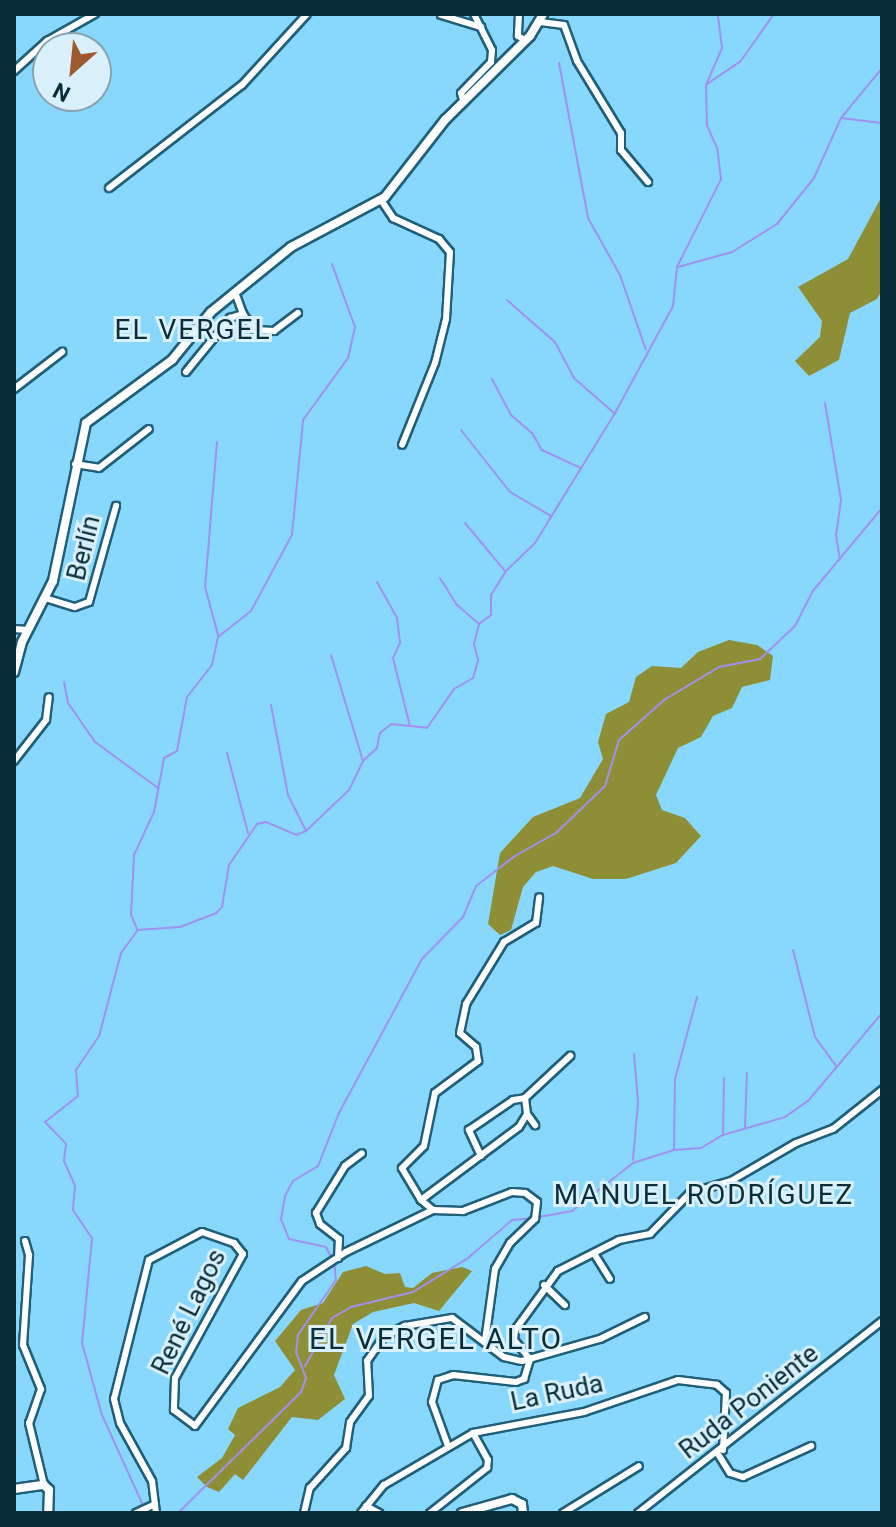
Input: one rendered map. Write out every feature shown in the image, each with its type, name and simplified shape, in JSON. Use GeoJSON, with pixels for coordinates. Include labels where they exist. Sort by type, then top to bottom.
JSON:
{"type":"FeatureCollection","features":[{"type":"Feature","properties":{"kind":"street"},"geometry":{"type":"LineString","coordinates":[[14,71],[47,41],[95,14]]}},
{"type":"Feature","properties":{"kind":"street"},"geometry":{"type":"LineString","coordinates":[[109,188],[242,85],[307,14]]}},
{"type":"Feature","properties":{"kind":"street"},"geometry":{"type":"LineString","coordinates":[[463,100],[461,93],[491,62],[492,50],[474,14]]}},
{"type":"Feature","properties":{"kind":"street"},"geometry":{"type":"LineString","coordinates":[[519,14],[518,36],[525,40]]}},
{"type":"Feature","properties":{"kind":"street"},"geometry":{"type":"LineString","coordinates":[[441,15],[481,27]]}},
{"type":"Feature","properties":{"kind":"street"},"geometry":{"type":"LineString","coordinates":[[14,672],[28,630],[45,598],[86,423],[172,360],[235,292],[315,230],[381,200],[463,100],[525,40],[542,18],[564,25],[577,61],[621,133],[621,150],[648,182]]}},
{"type":"Feature","properties":{"kind":"street"},"geometry":{"type":"LineString","coordinates":[[381,200],[393,218],[439,239],[450,252],[446,319],[402,445]]}},
{"type":"Feature","properties":{"kind":"street"},"geometry":{"type":"LineString","coordinates":[[235,292],[243,314],[255,330],[274,331],[298,313]]}},
{"type":"Feature","properties":{"kind":"street"},"geometry":{"type":"LineString","coordinates":[[186,372],[230,318],[243,314]]}},
{"type":"Feature","properties":{"kind":"street"},"geometry":{"type":"LineString","coordinates":[[14,389],[62,352]]}},
{"type":"Feature","properties":{"kind":"street"},"geometry":{"type":"LineString","coordinates":[[75,464],[99,468],[149,429]]}},
{"type":"Feature","properties":{"kind":"street","name":"Berlín"},"geometry":{"type":"LineString","coordinates":[[45,598],[75,607],[89,602],[116,506]]}},
{"type":"Feature","properties":{"kind":"street"},"geometry":{"type":"LineString","coordinates":[[14,629],[28,630]]}},
{"type":"Feature","properties":{"kind":"street"},"geometry":{"type":"LineString","coordinates":[[14,761],[46,720],[49,697]]}},
{"type":"Feature","properties":{"kind":"street"},"geometry":{"type":"LineString","coordinates":[[485,1341],[495,1269],[510,1243],[535,1219],[537,1202],[525,1193],[512,1192],[463,1211],[433,1210],[421,1200],[402,1168],[424,1146],[435,1093],[479,1056],[460,1033],[466,1004],[504,942],[536,923],[539,897]]}},
{"type":"Feature","properties":{"kind":"street"},"geometry":{"type":"LineString","coordinates":[[481,1156],[469,1130],[513,1100],[525,1098],[570,1056]]}},
{"type":"Feature","properties":{"kind":"street"},"geometry":{"type":"LineString","coordinates":[[530,1359],[513,1335],[544,1285],[558,1271],[595,1255],[619,1240],[654,1231],[690,1193],[731,1181],[796,1143],[833,1129],[882,1090]]}},
{"type":"Feature","properties":{"kind":"street"},"geometry":{"type":"LineString","coordinates":[[525,1098],[527,1114],[535,1125]]}},
{"type":"Feature","properties":{"kind":"street"},"geometry":{"type":"LineString","coordinates":[[421,1200],[519,1127],[527,1114]]}},
{"type":"Feature","properties":{"kind":"street"},"geometry":{"type":"LineString","coordinates":[[335,1260],[339,1239],[320,1224],[316,1213],[345,1166],[362,1153]]}},
{"type":"Feature","properties":{"kind":"street","name":"René Lagos"},"geometry":{"type":"LineString","coordinates":[[156,1513],[152,1481],[120,1423],[114,1399],[144,1265],[202,1232],[234,1243],[243,1254],[175,1378],[174,1410],[195,1426],[278,1309],[302,1281],[335,1260],[433,1210]]}},
{"type":"Feature","properties":{"kind":"street"},"geometry":{"type":"LineString","coordinates":[[25,1241],[29,1255],[23,1345],[41,1389],[29,1423],[44,1485],[49,1490],[48,1513]]}},
{"type":"Feature","properties":{"kind":"street"},"geometry":{"type":"LineString","coordinates":[[595,1255],[610,1279]]}},
{"type":"Feature","properties":{"kind":"street"},"geometry":{"type":"LineString","coordinates":[[544,1285],[565,1305]]}},
{"type":"Feature","properties":{"kind":"street"},"geometry":{"type":"LineString","coordinates":[[304,1513],[310,1488],[346,1448],[350,1422],[369,1396],[367,1361],[374,1346],[405,1326],[452,1318],[504,1357],[530,1359],[600,1339],[645,1317]]}},
{"type":"Feature","properties":{"kind":"street","name":"Ruda Poniente"},"geometry":{"type":"LineString","coordinates":[[638,1513],[720,1452],[882,1321]]}},
{"type":"Feature","properties":{"kind":"street"},"geometry":{"type":"LineString","coordinates":[[448,1446],[432,1402],[438,1380],[453,1375],[516,1382],[524,1379],[530,1359]]}},
{"type":"Feature","properties":{"kind":"street","name":"La Ruda"},"geometry":{"type":"LineString","coordinates":[[361,1513],[384,1485],[473,1433],[584,1412],[678,1380],[717,1385],[726,1393],[720,1452]]}},
{"type":"Feature","properties":{"kind":"street"},"geometry":{"type":"LineString","coordinates":[[430,1513],[487,1468],[488,1460],[473,1433]]}},
{"type":"Feature","properties":{"kind":"street"},"geometry":{"type":"LineString","coordinates":[[720,1452],[734,1476],[811,1446]]}},
{"type":"Feature","properties":{"kind":"street"},"geometry":{"type":"LineString","coordinates":[[563,1513],[639,1466]]}},
{"type":"Feature","properties":{"kind":"street"},"geometry":{"type":"LineString","coordinates":[[14,1489],[44,1485]]}},
{"type":"Feature","properties":{"kind":"street"},"geometry":{"type":"LineString","coordinates":[[462,1513],[512,1499],[522,1504],[523,1513]]}},
{"type":"Feature","properties":{"kind":"street"},"geometry":{"type":"LineString","coordinates":[[136,1513],[155,1504]]}},
{"type":"Feature","properties":{"kind":"street"},"geometry":{"type":"LineString","coordinates":[[366,1506],[379,1513]]}},
{"type":"Feature","properties":{"kind":"shaded area"},"geometry":{"type":"Polygon","coordinates":[[[882,196],[882,290],[877,299],[850,313],[839,360],[809,376],[795,361],[820,337],[822,321],[798,287],[848,259],[882,196]]]}},
{"type":"Feature","properties":{"kind":"shaded area"},"geometry":{"type":"Polygon","coordinates":[[[729,640],[757,645],[773,656],[770,680],[742,687],[732,708],[713,716],[701,737],[678,748],[656,795],[662,810],[685,818],[701,836],[676,863],[626,879],[593,879],[553,866],[536,872],[523,887],[511,930],[500,935],[488,924],[500,853],[533,817],[580,798],[603,759],[598,742],[606,714],[629,702],[636,677],[652,666],[681,668],[698,652],[729,640]]]}},
{"type":"Feature","properties":{"kind":"shaded area"},"geometry":{"type":"Polygon","coordinates":[[[366,1266],[385,1274],[400,1273],[405,1287],[413,1288],[432,1273],[462,1267],[472,1271],[439,1311],[414,1303],[373,1312],[353,1324],[334,1375],[345,1399],[318,1420],[292,1417],[243,1480],[235,1474],[219,1492],[207,1487],[197,1477],[222,1458],[235,1435],[228,1429],[238,1408],[280,1387],[295,1370],[275,1341],[301,1310],[323,1303],[343,1272],[366,1266]]]}},
{"type":"Feature","properties":{"kind":"waterway"},"geometry":{"type":"LineString","coordinates":[[137,930],[180,927],[216,913],[222,907],[229,865],[257,824],[266,822],[296,835],[306,831],[349,790],[363,761],[377,748],[380,733],[391,724],[427,728],[454,689],[473,678],[478,660],[474,644],[479,624],[491,615],[491,595],[506,571],[535,543],[615,413],[673,306],[677,267],[721,179],[717,148],[707,126],[706,85],[722,48],[718,14]]}},
{"type":"Feature","properties":{"kind":"waterway"},"geometry":{"type":"LineString","coordinates":[[707,84],[740,62],[774,14]]}},
{"type":"Feature","properties":{"kind":"waterway"},"geometry":{"type":"LineString","coordinates":[[559,63],[588,218],[620,275],[646,350]]}},
{"type":"Feature","properties":{"kind":"waterway"},"geometry":{"type":"LineString","coordinates":[[678,267],[732,252],[777,224],[814,178],[841,118],[882,68]]}},
{"type":"Feature","properties":{"kind":"waterway"},"geometry":{"type":"LineString","coordinates":[[841,118],[882,123]]}},
{"type":"Feature","properties":{"kind":"waterway"},"geometry":{"type":"LineString","coordinates":[[137,929],[131,915],[134,855],[154,812],[164,758],[177,751],[187,697],[212,665],[218,637],[251,611],[292,535],[303,420],[348,358],[355,327],[332,264]]}},
{"type":"Feature","properties":{"kind":"waterway"},"geometry":{"type":"LineString","coordinates":[[507,300],[555,342],[574,378],[614,413]]}},
{"type":"Feature","properties":{"kind":"waterway"},"geometry":{"type":"LineString","coordinates":[[492,379],[511,415],[532,433],[542,450],[581,468]]}},
{"type":"Feature","properties":{"kind":"waterway"},"geometry":{"type":"LineString","coordinates":[[825,403],[841,500],[836,535],[840,560]]}},
{"type":"Feature","properties":{"kind":"waterway"},"geometry":{"type":"LineString","coordinates":[[461,430],[510,492],[551,516]]}},
{"type":"Feature","properties":{"kind":"waterway"},"geometry":{"type":"LineString","coordinates":[[217,442],[205,587],[218,635]]}},
{"type":"Feature","properties":{"kind":"waterway"},"geometry":{"type":"LineString","coordinates":[[331,1257],[326,1247],[289,1239],[281,1219],[285,1196],[293,1181],[318,1166],[339,1113],[422,959],[463,917],[476,886],[515,856],[556,833],[605,786],[619,740],[664,700],[719,667],[760,659],[795,626],[812,592],[882,508]]}},
{"type":"Feature","properties":{"kind":"waterway"},"geometry":{"type":"LineString","coordinates":[[465,523],[505,571]]}},
{"type":"Feature","properties":{"kind":"waterway"},"geometry":{"type":"LineString","coordinates":[[440,578],[456,604],[479,624]]}},
{"type":"Feature","properties":{"kind":"waterway"},"geometry":{"type":"LineString","coordinates":[[377,582],[397,618],[400,643],[393,658],[410,726]]}},
{"type":"Feature","properties":{"kind":"waterway"},"geometry":{"type":"LineString","coordinates":[[331,655],[363,761]]}},
{"type":"Feature","properties":{"kind":"waterway"},"geometry":{"type":"LineString","coordinates":[[64,682],[68,703],[95,742],[158,788]]}},
{"type":"Feature","properties":{"kind":"waterway"},"geometry":{"type":"LineString","coordinates":[[271,705],[288,795],[306,831]]}},
{"type":"Feature","properties":{"kind":"waterway"},"geometry":{"type":"LineString","coordinates":[[227,753],[248,833]]}},
{"type":"Feature","properties":{"kind":"waterway"},"geometry":{"type":"LineString","coordinates":[[137,931],[121,953],[99,1036],[76,1070],[78,1096],[45,1122],[66,1144],[64,1161],[75,1186],[73,1210],[92,1238],[82,1343],[102,1415],[142,1503]]}},
{"type":"Feature","properties":{"kind":"waterway"},"geometry":{"type":"LineString","coordinates":[[793,950],[815,1037],[836,1066]]}},
{"type":"Feature","properties":{"kind":"waterway"},"geometry":{"type":"LineString","coordinates":[[674,1148],[675,1079],[697,997]]}},
{"type":"Feature","properties":{"kind":"waterway"},"geometry":{"type":"LineString","coordinates":[[539,1217],[572,1211],[633,1163],[674,1150],[701,1148],[723,1135],[785,1117],[808,1101],[882,1013]]}},
{"type":"Feature","properties":{"kind":"waterway"},"geometry":{"type":"LineString","coordinates":[[633,1160],[638,1102],[634,1054]]}},
{"type":"Feature","properties":{"kind":"waterway"},"geometry":{"type":"LineString","coordinates":[[745,1127],[747,1073]]}},
{"type":"Feature","properties":{"kind":"waterway"},"geometry":{"type":"LineString","coordinates":[[723,1135],[724,1078]]}},
{"type":"Feature","properties":{"kind":"waterway"},"geometry":{"type":"LineString","coordinates":[[305,1366],[332,1318],[351,1307],[413,1292],[468,1258],[512,1220],[533,1218]]}},
{"type":"Feature","properties":{"kind":"waterway"},"geometry":{"type":"LineString","coordinates":[[178,1513],[301,1392],[306,1378],[296,1352],[298,1335],[336,1280],[334,1262]]}},
{"type":"Feature","properties":{"kind":"district","name":"EL VERGEL"},"geometry":{"type":"Point","coordinates":[193,330]}},
{"type":"Feature","properties":{"kind":"district","name":"MANUEL RODRÍGUEZ"},"geometry":{"type":"Point","coordinates":[704,1195]}},
{"type":"Feature","properties":{"kind":"district","name":"EL VERGEL ALTO"},"geometry":{"type":"Point","coordinates":[436,1339]}}]}
